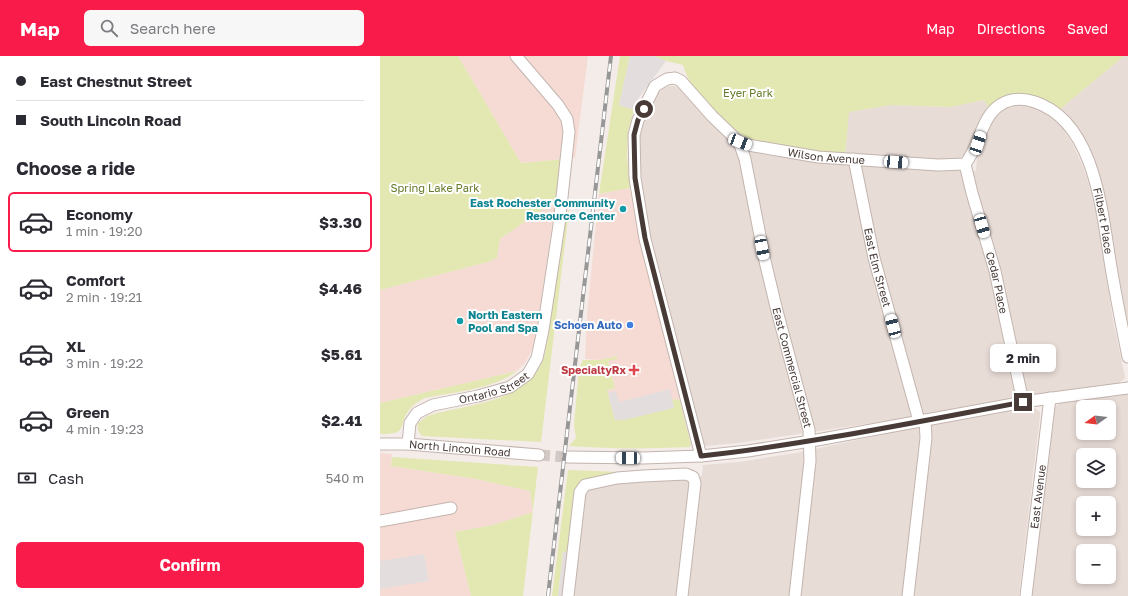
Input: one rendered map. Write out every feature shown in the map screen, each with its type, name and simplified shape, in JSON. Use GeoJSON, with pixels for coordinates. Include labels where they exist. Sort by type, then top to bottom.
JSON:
{"type":"FeatureCollection","features":[{"type":"Feature","properties":{"kind":"street","name":"Ontario Street"},"geometry":{"type":"LineString","coordinates":[[408,444],[410,423],[418,412],[433,405],[478,396],[510,387],[528,374],[537,358],[543,330],[559,225],[569,132],[567,119],[558,105],[516,56]]}},
{"type":"Feature","properties":{"kind":"street","name":"Wilson Avenue"},"geometry":{"type":"LineString","coordinates":[[701,456],[645,238],[635,178],[634,135],[638,120],[655,86],[667,79],[675,78],[681,81],[712,116],[740,142],[748,145],[780,152],[818,157],[938,165],[965,164]]}},
{"type":"Feature","properties":{"kind":"street","name":"Filbert Place"},"geometry":{"type":"LineString","coordinates":[[965,164],[972,156],[989,116],[998,106],[1010,99],[1021,99],[1040,103],[1050,108],[1060,116],[1072,131],[1085,152],[1092,172],[1102,212],[1121,325],[1128,357]]}},
{"type":"Feature","properties":{"kind":"street","name":"East Commercial Street"},"geometry":{"type":"LineString","coordinates":[[740,142],[773,297],[809,430],[810,461],[795,596]]}},
{"type":"Feature","properties":{"kind":"street","name":"East Elm Street"},"geometry":{"type":"LineString","coordinates":[[854,159],[874,258],[926,438],[908,596]]}},
{"type":"Feature","properties":{"kind":"street","name":"Cedar Place"},"geometry":{"type":"LineString","coordinates":[[965,164],[993,265],[1023,402]]}},
{"type":"Feature","properties":{"kind":"street"},"geometry":{"type":"LineString","coordinates":[[567,457],[643,458],[701,456],[748,451],[1023,402],[1128,388]]}},
{"type":"Feature","properties":{"kind":"street","name":"East Avenue"},"geometry":{"type":"LineString","coordinates":[[1026,596],[1050,398]]}},
{"type":"Feature","properties":{"kind":"street","name":"North Lincoln Road"},"geometry":{"type":"LineString","coordinates":[[380,444],[408,444],[539,455]]}},
{"type":"Feature","properties":{"kind":"street"},"geometry":{"type":"LineString","coordinates":[[568,596],[580,492],[582,488],[585,485],[617,478],[686,474],[693,477],[695,483],[682,596]]}},
{"type":"Feature","properties":{"kind":"street"},"geometry":{"type":"LineString","coordinates":[[380,521],[451,508]]}},
{"type":"Feature","properties":{"kind":"shaded area"},"geometry":{"type":"Polygon","coordinates":[[[458,56],[588,56],[575,158],[521,163],[458,56]]]}},
{"type":"Feature","properties":{"kind":"shaded area"},"geometry":{"type":"Polygon","coordinates":[[[630,56],[654,56],[666,61],[640,96],[634,110],[619,105],[630,56]]]}},
{"type":"Feature","properties":{"kind":"shaded area"},"geometry":{"type":"Polygon","coordinates":[[[1124,56],[1128,56],[1128,345],[1098,184],[1059,110],[1124,56]]]}},
{"type":"Feature","properties":{"kind":"shaded area"},"geometry":{"type":"Polygon","coordinates":[[[669,86],[679,88],[704,115],[746,150],[761,154],[802,160],[976,171],[977,155],[989,123],[1004,106],[1026,102],[1044,111],[1062,127],[1072,143],[1089,184],[1098,220],[1113,320],[1125,377],[1124,379],[1117,384],[1055,391],[899,419],[738,443],[706,446],[661,282],[645,210],[642,187],[640,137],[643,122],[657,94],[663,88],[669,86]]]}},
{"type":"Feature","properties":{"kind":"shaded area"},"geometry":{"type":"Polygon","coordinates":[[[984,100],[989,108],[969,152],[957,160],[950,161],[845,156],[848,112],[891,105],[950,107],[984,100]]]}},
{"type":"Feature","properties":{"kind":"shaded area"},"geometry":{"type":"Polygon","coordinates":[[[630,188],[640,240],[680,401],[677,399],[615,420],[607,390],[615,388],[608,361],[617,356],[600,360],[585,359],[587,315],[599,194],[630,188]]]}},
{"type":"Feature","properties":{"kind":"shaded area"},"geometry":{"type":"Polygon","coordinates":[[[556,200],[536,333],[532,350],[525,363],[517,371],[380,403],[380,290],[488,262],[497,258],[500,239],[556,200]]]}},
{"type":"Feature","properties":{"kind":"shaded area"},"geometry":{"type":"Polygon","coordinates":[[[670,389],[674,408],[624,420],[615,420],[608,393],[616,391],[619,402],[670,389]]]}},
{"type":"Feature","properties":{"kind":"shaded area"},"geometry":{"type":"Polygon","coordinates":[[[1128,394],[1128,596],[1032,596],[1054,408],[1061,402],[1076,400],[1076,440],[1116,440],[1116,400],[1078,400],[1128,394]]]}},
{"type":"Feature","properties":{"kind":"shaded area"},"geometry":{"type":"Polygon","coordinates":[[[1028,407],[1035,408],[1040,412],[1040,415],[1019,596],[573,596],[585,490],[611,483],[702,476],[703,465],[739,462],[796,453],[904,430],[1028,407]]]}},
{"type":"Feature","properties":{"kind":"shaded area"},"geometry":{"type":"Polygon","coordinates":[[[380,453],[392,454],[391,466],[476,479],[530,491],[533,512],[493,525],[455,532],[471,596],[380,596],[380,453]]]}},
{"type":"Feature","properties":{"kind":"shaded area"},"geometry":{"type":"Polygon","coordinates":[[[563,552],[569,552],[564,596],[558,596],[563,552]]]}},
{"type":"Feature","properties":{"kind":"shaded area"},"geometry":{"type":"Polygon","coordinates":[[[424,554],[429,581],[380,589],[380,561],[424,554]]]}},
{"type":"Feature","properties":{"kind":"green space","name":"Spring Lake Park"},"geometry":{"type":"Polygon","coordinates":[[[380,56],[458,56],[521,163],[565,159],[556,200],[500,239],[497,258],[488,262],[380,290],[380,56]]]}},
{"type":"Feature","properties":{"kind":"green space"},"geometry":{"type":"Polygon","coordinates":[[[620,56],[630,56],[619,105],[634,110],[628,131],[627,156],[630,188],[599,194],[620,56]]]}},
{"type":"Feature","properties":{"kind":"green space","name":"Eyer Park"},"geometry":{"type":"Polygon","coordinates":[[[654,56],[1124,56],[1059,110],[1033,96],[1015,94],[1007,96],[989,108],[984,100],[950,107],[891,105],[849,112],[845,156],[755,142],[733,128],[712,110],[694,88],[687,77],[683,65],[666,61],[654,56]]]}},
{"type":"Feature","properties":{"kind":"green space"},"geometry":{"type":"Polygon","coordinates":[[[569,210],[541,442],[422,436],[418,430],[418,423],[427,416],[492,400],[522,386],[533,376],[542,362],[545,351],[561,226],[565,213],[569,210]]]}},
{"type":"Feature","properties":{"kind":"green space"},"geometry":{"type":"Polygon","coordinates":[[[617,356],[617,359],[608,361],[615,388],[607,390],[615,420],[674,407],[672,400],[677,399],[680,401],[691,445],[689,447],[599,448],[569,446],[576,438],[574,425],[579,368],[583,360],[600,360],[617,356]]]}},
{"type":"Feature","properties":{"kind":"green space"},"geometry":{"type":"Polygon","coordinates":[[[517,371],[508,377],[485,386],[425,398],[410,409],[406,414],[401,428],[396,433],[380,434],[380,403],[517,371]]]}},
{"type":"Feature","properties":{"kind":"green space"},"geometry":{"type":"Polygon","coordinates":[[[392,457],[538,467],[533,511],[530,491],[476,479],[391,466],[392,457]]]}},
{"type":"Feature","properties":{"kind":"green space"},"geometry":{"type":"Polygon","coordinates":[[[568,470],[621,472],[583,482],[569,552],[563,552],[558,596],[552,596],[568,470]]]}},
{"type":"Feature","properties":{"kind":"green space"},"geometry":{"type":"Polygon","coordinates":[[[533,512],[523,596],[471,596],[455,532],[493,525],[533,512]]]}},
{"type":"Feature","properties":{"kind":"tunnel"},"geometry":{"type":"LineString","coordinates":[[539,455],[567,457]]}},
{"type":"Feature","properties":{"kind":"railway"},"geometry":{"type":"LineString","coordinates":[[548,596],[611,56]]}},
{"type":"Feature","properties":{"kind":"place","name":"East Rochester Community Resource Center"},"geometry":{"type":"Point","coordinates":[623,209]}},
{"type":"Feature","properties":{"kind":"place","name":"North Eastern Pool and Spa"},"geometry":{"type":"Point","coordinates":[460,321]}},
{"type":"Feature","properties":{"kind":"place","name":"Schoen Auto"},"geometry":{"type":"Point","coordinates":[630,325]}},
{"type":"Feature","properties":{"kind":"place","name":"SpecialtyRx"},"geometry":{"type":"Point","coordinates":[634,370]}},
{"type":"Feature","properties":{"kind":"route"},"geometry":{"type":"LineString","coordinates":[[644,109],[638,120],[634,135],[635,178],[645,238],[683,392],[701,456],[748,451],[802,442],[1023,402]]}}]}
